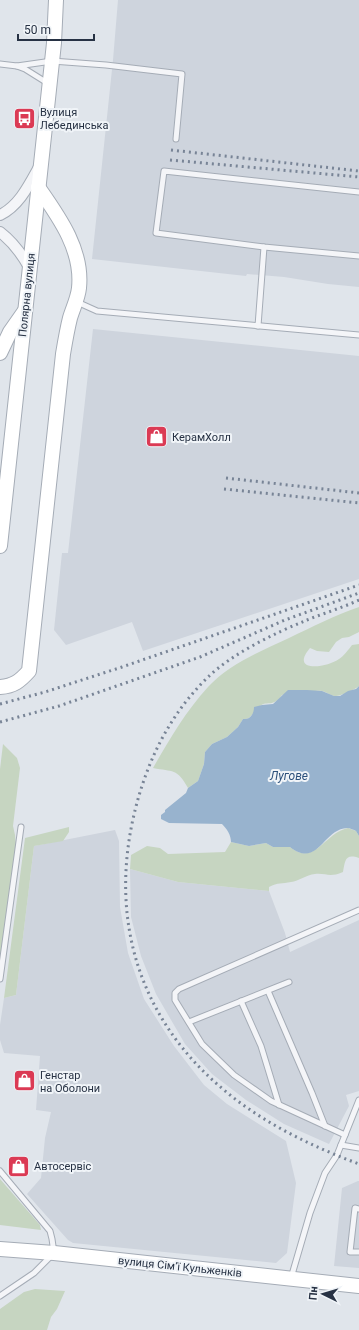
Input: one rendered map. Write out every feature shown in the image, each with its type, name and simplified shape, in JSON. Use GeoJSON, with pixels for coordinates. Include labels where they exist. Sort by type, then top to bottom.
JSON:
{"type":"FeatureCollection","features":[{"type":"Feature","properties":{"kind":"main road","name":"Полярна вулиця"},"geometry":{"type":"LineString","coordinates":[[0,546],[54,43],[56,0]]}},
{"type":"Feature","properties":{"kind":"main road","name":"Полярна вулиця"},"geometry":{"type":"LineString","coordinates":[[54,43],[62,0]]}},
{"type":"Feature","properties":{"kind":"main road"},"geometry":{"type":"LineString","coordinates":[[0,687],[10,686],[18,682],[29,671],[63,354],[66,333],[79,289],[77,263],[72,244],[58,215],[38,187]]}},
{"type":"Feature","properties":{"kind":"main road"},"geometry":{"type":"LineString","coordinates":[[0,352],[10,332],[25,310]]}},
{"type":"Feature","properties":{"kind":"main road","name":"вулиця Сімʼї Кульженків"},"geometry":{"type":"LineString","coordinates":[[0,1249],[54,1253],[359,1286]]}},
{"type":"Feature","properties":{"kind":"street"},"geometry":{"type":"LineString","coordinates":[[0,215],[25,193],[41,164]]}},
{"type":"Feature","properties":{"kind":"street"},"geometry":{"type":"LineString","coordinates":[[0,232],[23,255],[30,269]]}},
{"type":"Feature","properties":{"kind":"lane"},"geometry":{"type":"LineString","coordinates":[[17,66],[52,61],[106,65],[182,74],[176,139]]}},
{"type":"Feature","properties":{"kind":"lane"},"geometry":{"type":"LineString","coordinates":[[0,64],[17,66],[25,69],[49,85]]}},
{"type":"Feature","properties":{"kind":"lane"},"geometry":{"type":"LineString","coordinates":[[359,192],[164,171],[156,233],[264,247],[359,256]]}},
{"type":"Feature","properties":{"kind":"lane"},"geometry":{"type":"LineString","coordinates":[[258,326],[264,247]]}},
{"type":"Feature","properties":{"kind":"lane"},"geometry":{"type":"LineString","coordinates":[[76,302],[96,311],[359,335]]}},
{"type":"Feature","properties":{"kind":"lane"},"geometry":{"type":"LineString","coordinates":[[0,979],[21,827]]}},
{"type":"Feature","properties":{"kind":"lane"},"geometry":{"type":"LineString","coordinates":[[345,1135],[271,1101],[234,1075],[202,1044],[175,1000],[175,994],[179,989],[359,910]]}},
{"type":"Feature","properties":{"kind":"lane"},"geometry":{"type":"LineString","coordinates":[[189,1022],[289,982]]}},
{"type":"Feature","properties":{"kind":"lane"},"geometry":{"type":"LineString","coordinates":[[268,991],[325,1126]]}},
{"type":"Feature","properties":{"kind":"lane"},"geometry":{"type":"LineString","coordinates":[[241,1001],[261,1046],[279,1105]]}},
{"type":"Feature","properties":{"kind":"lane"},"geometry":{"type":"LineString","coordinates":[[291,1278],[310,1213],[326,1173],[337,1155],[359,1100]]}},
{"type":"Feature","properties":{"kind":"lane"},"geometry":{"type":"LineString","coordinates":[[341,1145],[359,1148]]}},
{"type":"Feature","properties":{"kind":"lane"},"geometry":{"type":"LineString","coordinates":[[0,1171],[50,1231],[54,1253],[34,1273],[0,1296]]}},
{"type":"Feature","properties":{"kind":"lane"},"geometry":{"type":"LineString","coordinates":[[359,1209],[355,1208],[350,1252],[359,1252]]}},
{"type":"Feature","properties":{"kind":"shaded area"},"geometry":{"type":"Polygon","coordinates":[[[118,0],[359,0],[359,287],[284,277],[247,274],[246,276],[92,259],[118,0]]]}},
{"type":"Feature","properties":{"kind":"shaded area"},"geometry":{"type":"Polygon","coordinates":[[[93,329],[359,356],[359,579],[143,651],[132,622],[66,645],[54,630],[62,553],[68,553],[93,329]]]}},
{"type":"Feature","properties":{"kind":"shaded area"},"geometry":{"type":"Polygon","coordinates":[[[115,830],[119,841],[120,907],[128,953],[144,999],[174,1046],[204,1085],[227,1104],[286,1141],[296,1183],[287,1253],[276,1263],[73,1243],[68,1240],[27,1194],[41,1178],[45,1138],[51,1112],[36,1110],[40,1056],[4,1053],[0,1040],[0,1025],[4,998],[16,995],[34,846],[115,830]]]}},
{"type":"Feature","properties":{"kind":"shaded area"},"geometry":{"type":"Polygon","coordinates":[[[130,869],[178,882],[269,891],[285,933],[290,952],[359,920],[359,1091],[346,1095],[349,1106],[329,1144],[284,1124],[246,1100],[212,1074],[185,1044],[156,994],[141,956],[131,917],[130,869]]]}},
{"type":"Feature","properties":{"kind":"shaded area"},"geometry":{"type":"Polygon","coordinates":[[[358,1181],[359,1268],[334,1266],[342,1188],[358,1181]]]}},
{"type":"Feature","properties":{"kind":"green space"},"geometry":{"type":"Polygon","coordinates":[[[359,607],[359,632],[349,637],[342,638],[336,642],[329,652],[317,651],[310,648],[305,656],[304,662],[307,665],[312,666],[326,665],[341,658],[352,645],[359,644],[359,686],[336,696],[332,696],[322,691],[308,692],[282,695],[273,703],[263,704],[250,717],[243,719],[238,727],[227,737],[212,744],[205,752],[204,764],[198,781],[188,788],[181,777],[174,772],[153,768],[192,706],[208,687],[226,671],[257,653],[332,617],[359,607]]]}},
{"type":"Feature","properties":{"kind":"green space"},"geometry":{"type":"Polygon","coordinates":[[[3,744],[17,758],[20,768],[13,826],[16,845],[0,961],[0,769],[3,744]]]}},
{"type":"Feature","properties":{"kind":"green space"},"geometry":{"type":"Polygon","coordinates":[[[69,827],[69,832],[63,841],[34,846],[16,995],[4,998],[25,838],[69,827]]]}},
{"type":"Feature","properties":{"kind":"green space"},"geometry":{"type":"Polygon","coordinates":[[[348,828],[356,831],[359,836],[359,858],[348,857],[345,861],[343,872],[331,875],[312,875],[294,881],[272,885],[269,887],[269,891],[178,882],[130,869],[131,855],[147,846],[160,848],[168,854],[225,852],[231,842],[249,846],[266,843],[273,847],[290,847],[299,852],[306,853],[313,851],[332,836],[348,828]]]}},
{"type":"Feature","properties":{"kind":"green space"},"geometry":{"type":"Polygon","coordinates":[[[0,1179],[40,1225],[41,1230],[0,1225],[0,1179]]]}},
{"type":"Feature","properties":{"kind":"green space"},"geometry":{"type":"Polygon","coordinates":[[[35,1289],[65,1291],[57,1309],[51,1317],[47,1330],[0,1330],[0,1309],[24,1292],[35,1289]]]}},
{"type":"Feature","properties":{"kind":"water","name":"Лугове"},"geometry":{"type":"Polygon","coordinates":[[[359,686],[359,836],[356,831],[351,829],[347,828],[339,830],[332,834],[314,851],[300,853],[290,847],[273,847],[266,843],[249,846],[231,842],[226,828],[222,824],[169,823],[161,819],[161,815],[165,812],[165,810],[186,793],[188,788],[198,781],[204,764],[205,752],[212,744],[227,737],[238,727],[243,719],[250,717],[254,707],[273,704],[288,690],[322,691],[334,696],[340,696],[348,691],[356,689],[359,686]]]}},
{"type":"Feature","properties":{"kind":"railway"},"geometry":{"type":"LineString","coordinates":[[171,150],[359,171]]}},
{"type":"Feature","properties":{"kind":"railway"},"geometry":{"type":"LineString","coordinates":[[170,160],[359,177]]}},
{"type":"Feature","properties":{"kind":"railway"},"geometry":{"type":"LineString","coordinates":[[226,478],[359,493]]}},
{"type":"Feature","properties":{"kind":"railway"},"geometry":{"type":"LineString","coordinates":[[224,489],[359,503]]}},
{"type":"Feature","properties":{"kind":"railway"},"geometry":{"type":"LineString","coordinates":[[0,704],[45,692],[122,667],[359,585]]}},
{"type":"Feature","properties":{"kind":"railway"},"geometry":{"type":"LineString","coordinates":[[0,722],[59,706],[200,657],[285,620],[359,593]]}},
{"type":"Feature","properties":{"kind":"railway"},"geometry":{"type":"LineString","coordinates":[[359,600],[313,617],[255,644],[218,668],[194,692],[181,708],[160,742],[151,761],[138,799],[133,819],[127,858],[126,896],[130,933],[139,968],[153,1002],[172,1033],[195,1063],[239,1102],[271,1123],[305,1141],[359,1164]]}},
{"type":"Feature","properties":{"kind":"place","name":"Вулиця Лебединська"},"geometry":{"type":"Point","coordinates":[25,118]}},
{"type":"Feature","properties":{"kind":"place","name":"КерамХолл"},"geometry":{"type":"Point","coordinates":[156,437]}},
{"type":"Feature","properties":{"kind":"place","name":"Генстар на Оболони"},"geometry":{"type":"Point","coordinates":[25,1081]}},
{"type":"Feature","properties":{"kind":"place","name":"Автосервіс"},"geometry":{"type":"Point","coordinates":[19,1166]}}]}
